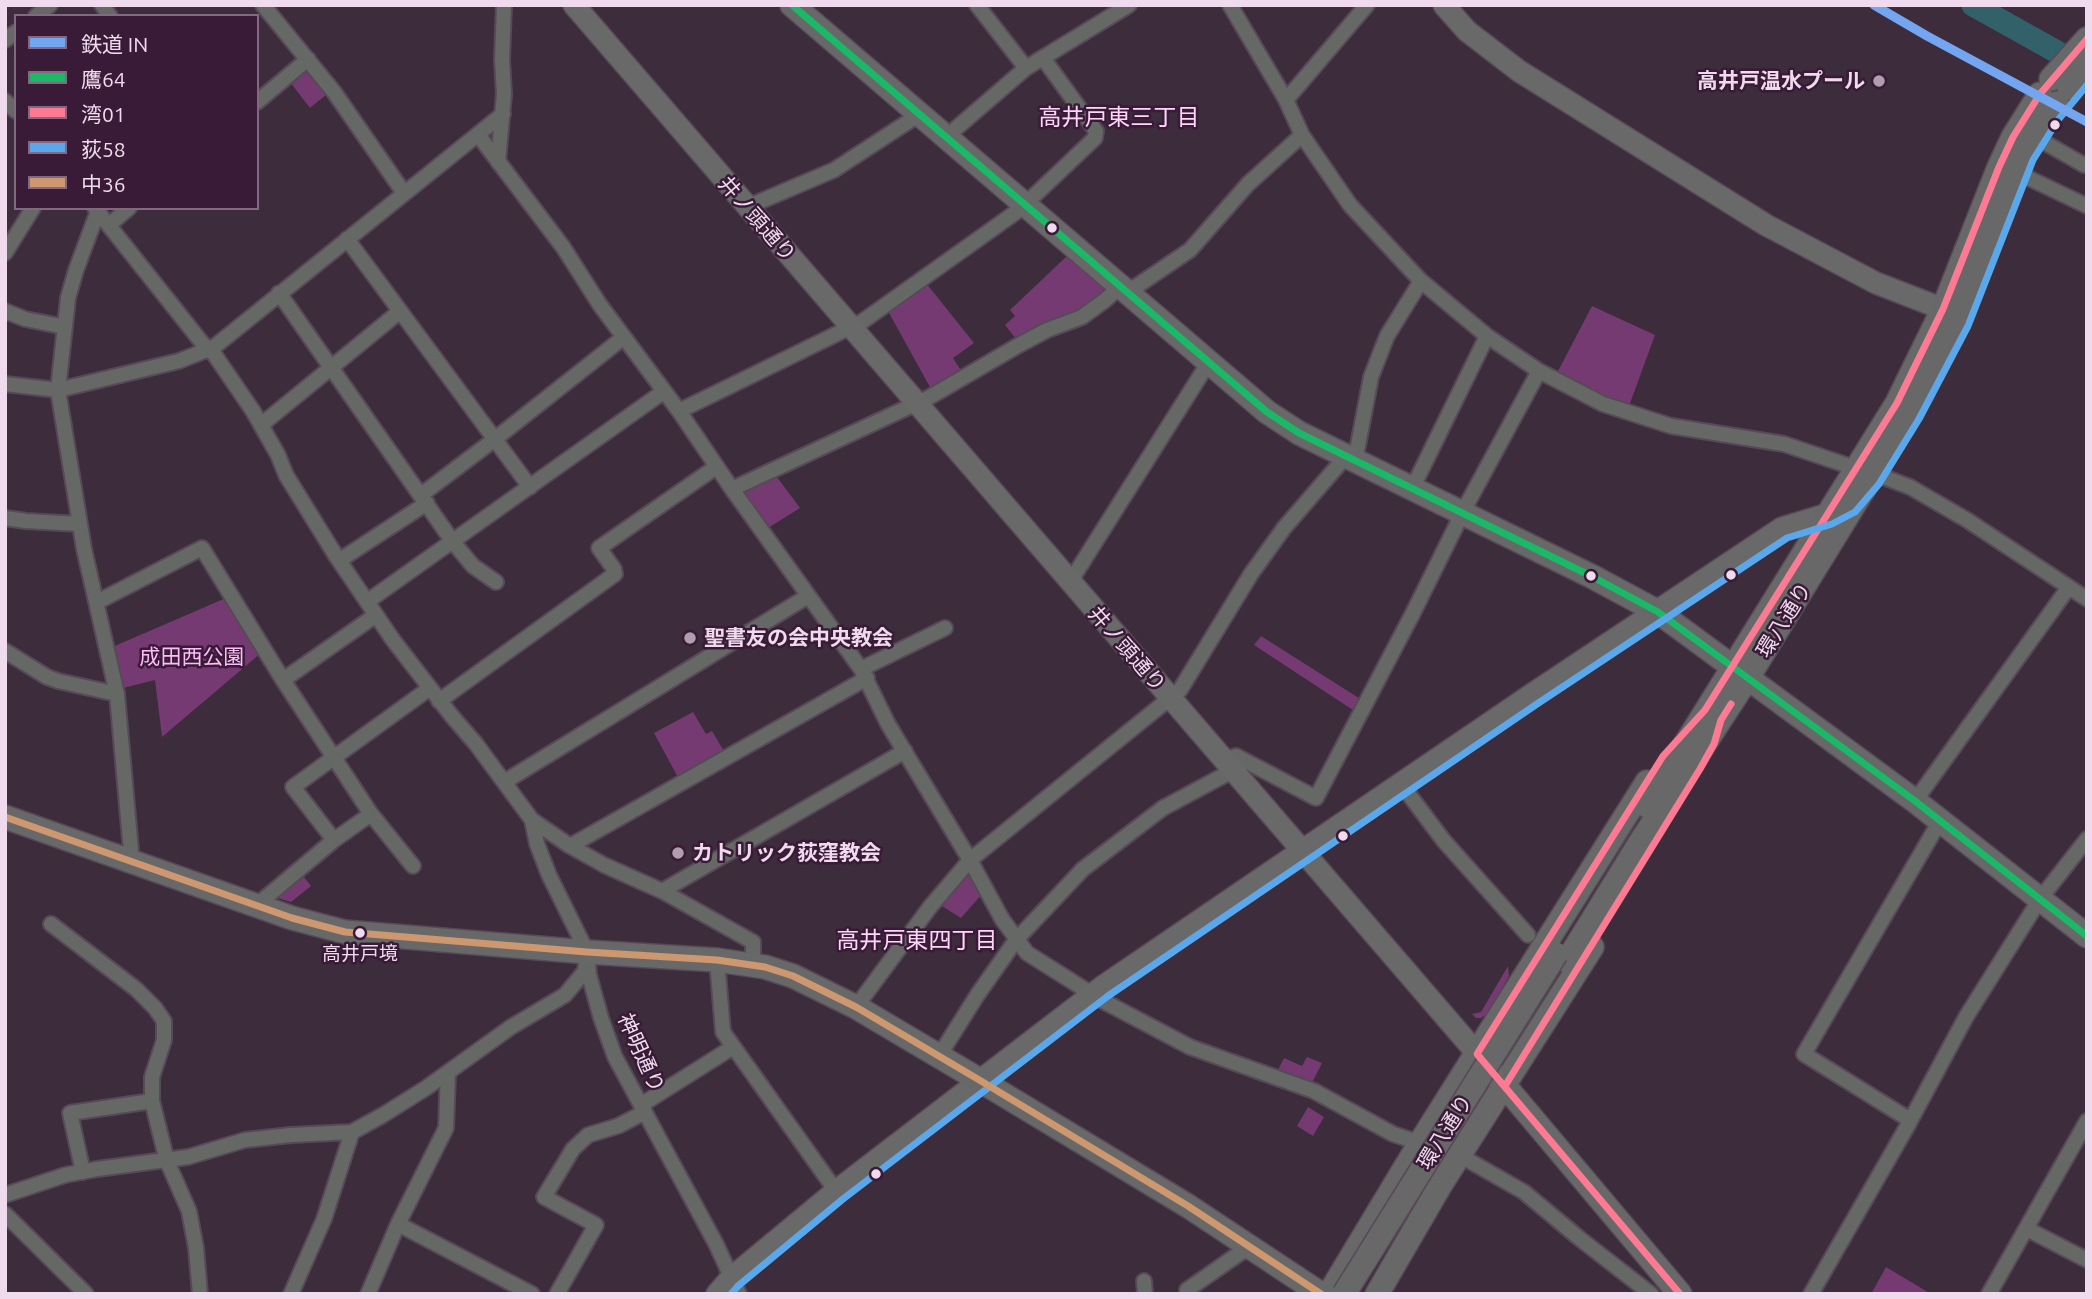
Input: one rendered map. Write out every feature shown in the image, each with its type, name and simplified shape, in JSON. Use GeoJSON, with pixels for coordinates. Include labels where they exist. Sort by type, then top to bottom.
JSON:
{"type":"FeatureCollection","features":[{"type":"Feature","properties":{"kind":"main road"},"geometry":{"type":"LineString","coordinates":[[793,5],[1281,422],[1658,612],[1915,801],[2087,936]]}},
{"type":"Feature","properties":{"kind":"main road","name":"環八通り"},"geometry":{"type":"LineString","coordinates":[[1739,673],[1828,514],[1866,473],[1943,309],[1998,167],[2013,137],[2067,74]]}},
{"type":"Feature","properties":{"kind":"main road","name":"環八通り"},"geometry":{"type":"LineString","coordinates":[[1359,1294],[1641,841],[1739,673],[1866,473],[1910,414],[1958,322],[2016,172],[2067,74]]}},
{"type":"Feature","properties":{"kind":"main road"},"geometry":{"type":"LineString","coordinates":[[1329,1294],[1420,1143],[1663,756],[1713,715]]}},
{"type":"Feature","properties":{"kind":"main road"},"geometry":{"type":"LineString","coordinates":[[1377,1294],[1459,1155],[1579,968],[1700,769],[1714,744],[1713,715]]}},
{"type":"Feature","properties":{"kind":"main road","name":"環八通り"},"geometry":{"type":"LineString","coordinates":[[1344,1294],[1604,876],[1713,715]]}},
{"type":"Feature","properties":{"kind":"main road"},"geometry":{"type":"LineString","coordinates":[[5,817],[324,928],[355,934],[718,960],[753,965],[793,976],[856,1007],[981,1081],[1188,1206],[1321,1294]]}},
{"type":"Feature","properties":{"kind":"main road","name":"井ノ頭通り"},"geometry":{"type":"LineString","coordinates":[[1505,1086],[1680,1294]]}},
{"type":"Feature","properties":{"kind":"street"},"geometry":{"type":"LineString","coordinates":[[263,5],[334,92],[404,192]]}},
{"type":"Feature","properties":{"kind":"street"},"geometry":{"type":"LineString","coordinates":[[498,162],[503,114],[504,5]]}},
{"type":"Feature","properties":{"kind":"street","name":"井ノ頭通り"},"geometry":{"type":"LineString","coordinates":[[574,5],[1505,1086]]}},
{"type":"Feature","properties":{"kind":"street"},"geometry":{"type":"LineString","coordinates":[[978,5],[1026,68]]}},
{"type":"Feature","properties":{"kind":"street"},"geometry":{"type":"LineString","coordinates":[[946,137],[1026,68],[1129,5]]}},
{"type":"Feature","properties":{"kind":"street"},"geometry":{"type":"LineString","coordinates":[[1230,5],[1286,100],[1302,135],[1350,205],[1421,281],[1487,336],[1539,370],[1603,404],[1671,426],[1784,444],[1910,487],[1968,520],[2087,599]]}},
{"type":"Feature","properties":{"kind":"street"},"geometry":{"type":"LineString","coordinates":[[1286,100],[1367,5]]}},
{"type":"Feature","properties":{"kind":"street"},"geometry":{"type":"LineString","coordinates":[[1444,5],[1467,31],[1519,71],[1766,225],[1875,284],[1943,309]]}},
{"type":"Feature","properties":{"kind":"street"},"geometry":{"type":"LineString","coordinates":[[679,411],[863,321],[1025,204],[1095,138],[1096,131],[1043,58]]}},
{"type":"Feature","properties":{"kind":"street"},"geometry":{"type":"LineString","coordinates":[[259,100],[308,59]]}},
{"type":"Feature","properties":{"kind":"street"},"geometry":{"type":"LineString","coordinates":[[5,384],[58,390],[179,361],[209,349],[404,192],[479,136],[503,114]]}},
{"type":"Feature","properties":{"kind":"street"},"geometry":{"type":"LineString","coordinates":[[747,207],[834,170],[920,114]]}},
{"type":"Feature","properties":{"kind":"street"},"geometry":{"type":"LineString","coordinates":[[732,489],[916,403],[1047,330],[1082,317],[1190,250],[1248,184],[1302,135]]}},
{"type":"Feature","properties":{"kind":"street"},"geometry":{"type":"LineString","coordinates":[[479,136],[563,247],[600,305],[679,411],[864,674],[881,711],[1016,940],[1027,954],[1092,994],[1190,1047],[1314,1091],[1393,1134],[1420,1143]]}},
{"type":"Feature","properties":{"kind":"street"},"geometry":{"type":"LineString","coordinates":[[2035,137],[2084,165]]}},
{"type":"Feature","properties":{"kind":"street"},"geometry":{"type":"LineString","coordinates":[[2016,172],[2087,206]]}},
{"type":"Feature","properties":{"kind":"street"},"geometry":{"type":"LineString","coordinates":[[5,253],[32,210]]}},
{"type":"Feature","properties":{"kind":"street"},"geometry":{"type":"LineString","coordinates":[[96,210],[209,349],[261,425],[286,475],[335,556],[429,688],[476,744],[532,820],[604,865],[663,891],[753,942],[753,965]]}},
{"type":"Feature","properties":{"kind":"street"},"geometry":{"type":"LineString","coordinates":[[96,210],[68,298],[58,390],[87,565],[117,694],[132,862]]}},
{"type":"Feature","properties":{"kind":"street"},"geometry":{"type":"LineString","coordinates":[[109,225],[127,210]]}},
{"type":"Feature","properties":{"kind":"street"},"geometry":{"type":"LineString","coordinates":[[347,239],[530,486]]}},
{"type":"Feature","properties":{"kind":"street"},"geometry":{"type":"LineString","coordinates":[[856,1007],[930,907],[970,860],[1180,690],[1251,574],[1284,528],[1341,462],[1349,458],[1371,377],[1387,336],[1421,281]]}},
{"type":"Feature","properties":{"kind":"street"},"geometry":{"type":"LineString","coordinates":[[279,293],[453,542],[473,566],[496,582]]}},
{"type":"Feature","properties":{"kind":"street"},"geometry":{"type":"LineString","coordinates":[[5,311],[65,327]]}},
{"type":"Feature","properties":{"kind":"street"},"geometry":{"type":"LineString","coordinates":[[261,425],[399,312]]}},
{"type":"Feature","properties":{"kind":"street"},"geometry":{"type":"LineString","coordinates":[[1412,489],[1487,336]]}},
{"type":"Feature","properties":{"kind":"street"},"geometry":{"type":"LineString","coordinates":[[340,560],[424,499],[624,337]]}},
{"type":"Feature","properties":{"kind":"street"},"geometry":{"type":"LineString","coordinates":[[1070,582],[1209,362]]}},
{"type":"Feature","properties":{"kind":"street"},"geometry":{"type":"LineString","coordinates":[[939,1056],[1016,940],[1083,869],[1163,808],[1228,765],[1236,756],[1316,798],[1462,513],[1539,370]]}},
{"type":"Feature","properties":{"kind":"street"},"geometry":{"type":"LineString","coordinates":[[368,601],[663,392]]}},
{"type":"Feature","properties":{"kind":"street"},"geometry":{"type":"LineString","coordinates":[[439,701],[615,574],[599,548],[716,467]]}},
{"type":"Feature","properties":{"kind":"street"},"geometry":{"type":"LineString","coordinates":[[729,1288],[836,1191],[1092,994],[1782,528],[1828,514]]}},
{"type":"Feature","properties":{"kind":"street"},"geometry":{"type":"LineString","coordinates":[[5,518],[26,522],[80,524]]}},
{"type":"Feature","properties":{"kind":"street"},"geometry":{"type":"LineString","coordinates":[[97,602],[202,548],[283,680],[371,814],[413,866]]}},
{"type":"Feature","properties":{"kind":"street"},"geometry":{"type":"LineString","coordinates":[[1915,801],[2069,587]]}},
{"type":"Feature","properties":{"kind":"street"},"geometry":{"type":"LineString","coordinates":[[504,782],[808,596]]}},
{"type":"Feature","properties":{"kind":"street"},"geometry":{"type":"LineString","coordinates":[[283,680],[376,615]]}},
{"type":"Feature","properties":{"kind":"street"},"geometry":{"type":"LineString","coordinates":[[570,846],[945,628]]}},
{"type":"Feature","properties":{"kind":"street"},"geometry":{"type":"LineString","coordinates":[[5,651],[47,677],[117,694]]}},
{"type":"Feature","properties":{"kind":"street"},"geometry":{"type":"LineString","coordinates":[[334,840],[293,787],[429,688]]}},
{"type":"Feature","properties":{"kind":"street"},"geometry":{"type":"LineString","coordinates":[[663,891],[905,751]]}},
{"type":"Feature","properties":{"kind":"street"},"geometry":{"type":"LineString","coordinates":[[1401,784],[1444,841],[1528,935]]}},
{"type":"Feature","properties":{"kind":"street"},"geometry":{"type":"LineString","coordinates":[[257,905],[334,840],[371,814]]}},
{"type":"Feature","properties":{"kind":"street","name":"神明通り"},"geometry":{"type":"LineString","coordinates":[[532,820],[537,844],[549,875],[587,952],[589,975],[615,1057],[716,1244],[729,1288]]}},
{"type":"Feature","properties":{"kind":"street"},"geometry":{"type":"LineString","coordinates":[[1910,1120],[1804,1054],[1940,821]]}},
{"type":"Feature","properties":{"kind":"street"},"geometry":{"type":"LineString","coordinates":[[1811,1294],[1966,1017],[2040,899],[2087,839]]}},
{"type":"Feature","properties":{"kind":"street"},"geometry":{"type":"LineString","coordinates":[[51,924],[136,989],[155,1007],[164,1021],[164,1041],[152,1077],[152,1101],[167,1161],[189,1211],[200,1294]]}},
{"type":"Feature","properties":{"kind":"street"},"geometry":{"type":"LineString","coordinates":[[5,1195],[65,1175],[188,1157],[245,1140],[352,1132],[383,1115],[511,1027],[565,995],[585,971],[587,952]]}},
{"type":"Feature","properties":{"kind":"street"},"geometry":{"type":"LineString","coordinates":[[718,960],[723,1032],[836,1191]]}},
{"type":"Feature","properties":{"kind":"street"},"geometry":{"type":"LineString","coordinates":[[557,1294],[596,1225],[544,1198],[573,1149],[588,1135],[618,1126],[733,1047]]}},
{"type":"Feature","properties":{"kind":"street"},"geometry":{"type":"LineString","coordinates":[[368,1294],[398,1224],[446,1128],[447,1073]]}},
{"type":"Feature","properties":{"kind":"street"},"geometry":{"type":"LineString","coordinates":[[83,1172],[70,1113],[152,1101]]}},
{"type":"Feature","properties":{"kind":"street"},"geometry":{"type":"LineString","coordinates":[[1989,1294],[2087,1121]]}},
{"type":"Feature","properties":{"kind":"street"},"geometry":{"type":"LineString","coordinates":[[291,1294],[324,1219],[352,1132]]}},
{"type":"Feature","properties":{"kind":"street"},"geometry":{"type":"LineString","coordinates":[[1459,1155],[1524,1192],[1651,1294]]}},
{"type":"Feature","properties":{"kind":"street"},"geometry":{"type":"LineString","coordinates":[[5,1214],[70,1288],[86,1294]]}},
{"type":"Feature","properties":{"kind":"street"},"geometry":{"type":"LineString","coordinates":[[398,1224],[532,1294]]}},
{"type":"Feature","properties":{"kind":"street"},"geometry":{"type":"LineString","coordinates":[[2027,1228],[2087,1260]]}},
{"type":"Feature","properties":{"kind":"street"},"geometry":{"type":"LineString","coordinates":[[1189,1294],[1187,1290],[1250,1246]]}},
{"type":"Feature","properties":{"kind":"green space"},"geometry":{"type":"Polygon","coordinates":[[[309,67],[327,94],[310,108],[290,82],[309,67]]]}},
{"type":"Feature","properties":{"kind":"green space"},"geometry":{"type":"Polygon","coordinates":[[[1068,255],[1108,290],[1080,312],[1017,340],[1005,325],[1015,316],[1010,310],[1068,255]]]}},
{"type":"Feature","properties":{"kind":"green space"},"geometry":{"type":"Polygon","coordinates":[[[926,283],[974,343],[953,358],[962,372],[931,389],[888,311],[926,283]]]}},
{"type":"Feature","properties":{"kind":"green space"},"geometry":{"type":"Polygon","coordinates":[[[1592,306],[1655,335],[1629,406],[1605,399],[1557,373],[1592,306]]]}},
{"type":"Feature","properties":{"kind":"green space"},"geometry":{"type":"Polygon","coordinates":[[[774,473],[800,508],[768,528],[742,490],[774,473]]]}},
{"type":"Feature","properties":{"kind":"green space","name":"成田西公園"},"geometry":{"type":"Polygon","coordinates":[[[226,598],[261,653],[162,737],[155,680],[119,689],[110,648],[226,598]]]}},
{"type":"Feature","properties":{"kind":"green space"},"geometry":{"type":"Polygon","coordinates":[[[1261,636],[1362,700],[1356,712],[1254,645],[1261,636]]]}},
{"type":"Feature","properties":{"kind":"green space"},"geometry":{"type":"Polygon","coordinates":[[[693,712],[706,734],[712,731],[725,753],[680,781],[654,733],[693,712]]]}},
{"type":"Feature","properties":{"kind":"green space"},"geometry":{"type":"Polygon","coordinates":[[[969,869],[983,893],[961,918],[937,903],[969,869]]]}},
{"type":"Feature","properties":{"kind":"green space"},"geometry":{"type":"Polygon","coordinates":[[[300,872],[311,886],[291,902],[271,896],[300,872]]]}},
{"type":"Feature","properties":{"kind":"green space"},"geometry":{"type":"Polygon","coordinates":[[[1508,966],[1509,976],[1488,1013],[1476,1018],[1472,1014],[1481,1012],[1508,966]]]}},
{"type":"Feature","properties":{"kind":"green space"},"geometry":{"type":"Polygon","coordinates":[[[1307,1057],[1322,1063],[1311,1085],[1277,1072],[1284,1058],[1302,1066],[1307,1057]]]}},
{"type":"Feature","properties":{"kind":"green space"},"geometry":{"type":"Polygon","coordinates":[[[1308,1107],[1324,1117],[1313,1136],[1297,1126],[1308,1107]]]}},
{"type":"Feature","properties":{"kind":"green space"},"geometry":{"type":"Polygon","coordinates":[[[1886,1267],[1931,1294],[1871,1294],[1886,1267]]]}},
{"type":"Feature","properties":{"kind":"waterway"},"geometry":{"type":"LineString","coordinates":[[1973,5],[2084,67]]}},
{"type":"Feature","properties":{"kind":"rail line","name":"IN"},"geometry":{"type":"LineString","coordinates":[[1874,5],[2087,122]]}},
{"type":"Feature","properties":{"kind":"transit line","name":"鷹64"},"geometry":{"type":"LineString","coordinates":[[792,5],[1267,412],[1299,433],[1593,577],[1658,612],[1915,801],[2087,936]]}},
{"type":"Feature","properties":{"kind":"transit line","name":"湾01"},"geometry":{"type":"LineString","coordinates":[[1680,1294],[1477,1054],[1663,756],[1705,710],[1897,403],[1943,309],[2013,137],[2040,94],[2087,39]]}},
{"type":"Feature","properties":{"kind":"transit line","name":"荻58"},"geometry":{"type":"LineString","coordinates":[[731,1294],[843,1199],[1108,996],[1537,704],[1787,538],[1832,524],[1855,512],[1879,484],[1919,419],[1968,326],[2033,160],[2058,120],[2087,85]]}},
{"type":"Feature","properties":{"kind":"transit line","name":"湾01"},"geometry":{"type":"LineString","coordinates":[[1505,1086],[1700,769],[1714,744],[1721,720],[1731,704]]}},
{"type":"Feature","properties":{"kind":"transit line","name":"中36"},"geometry":{"type":"LineString","coordinates":[[5,817],[292,918],[345,932],[717,960],[765,967],[793,976],[856,1007],[981,1081],[1188,1206],[1321,1294]]}},
{"type":"Feature","properties":{"kind":"place","name":"高井戸温水プール"},"geometry":{"type":"Point","coordinates":[1879,81]}},
{"type":"Feature","properties":{"kind":"place","name":"聖書友の会中央教会"},"geometry":{"type":"Point","coordinates":[690,638]}},
{"type":"Feature","properties":{"kind":"place","name":"カトリック荻窪教会"},"geometry":{"type":"Point","coordinates":[678,853]}},
{"type":"Feature","properties":{"kind":"place","name":"高井戸境"},"geometry":{"type":"Point","coordinates":[360,933]}},
{"type":"Feature","properties":{"kind":"district","name":"高井戸東三丁目"},"geometry":{"type":"Point","coordinates":[1119,117]}},
{"type":"Feature","properties":{"kind":"district","name":"高井戸東四丁目"},"geometry":{"type":"Point","coordinates":[917,940]}}]}
